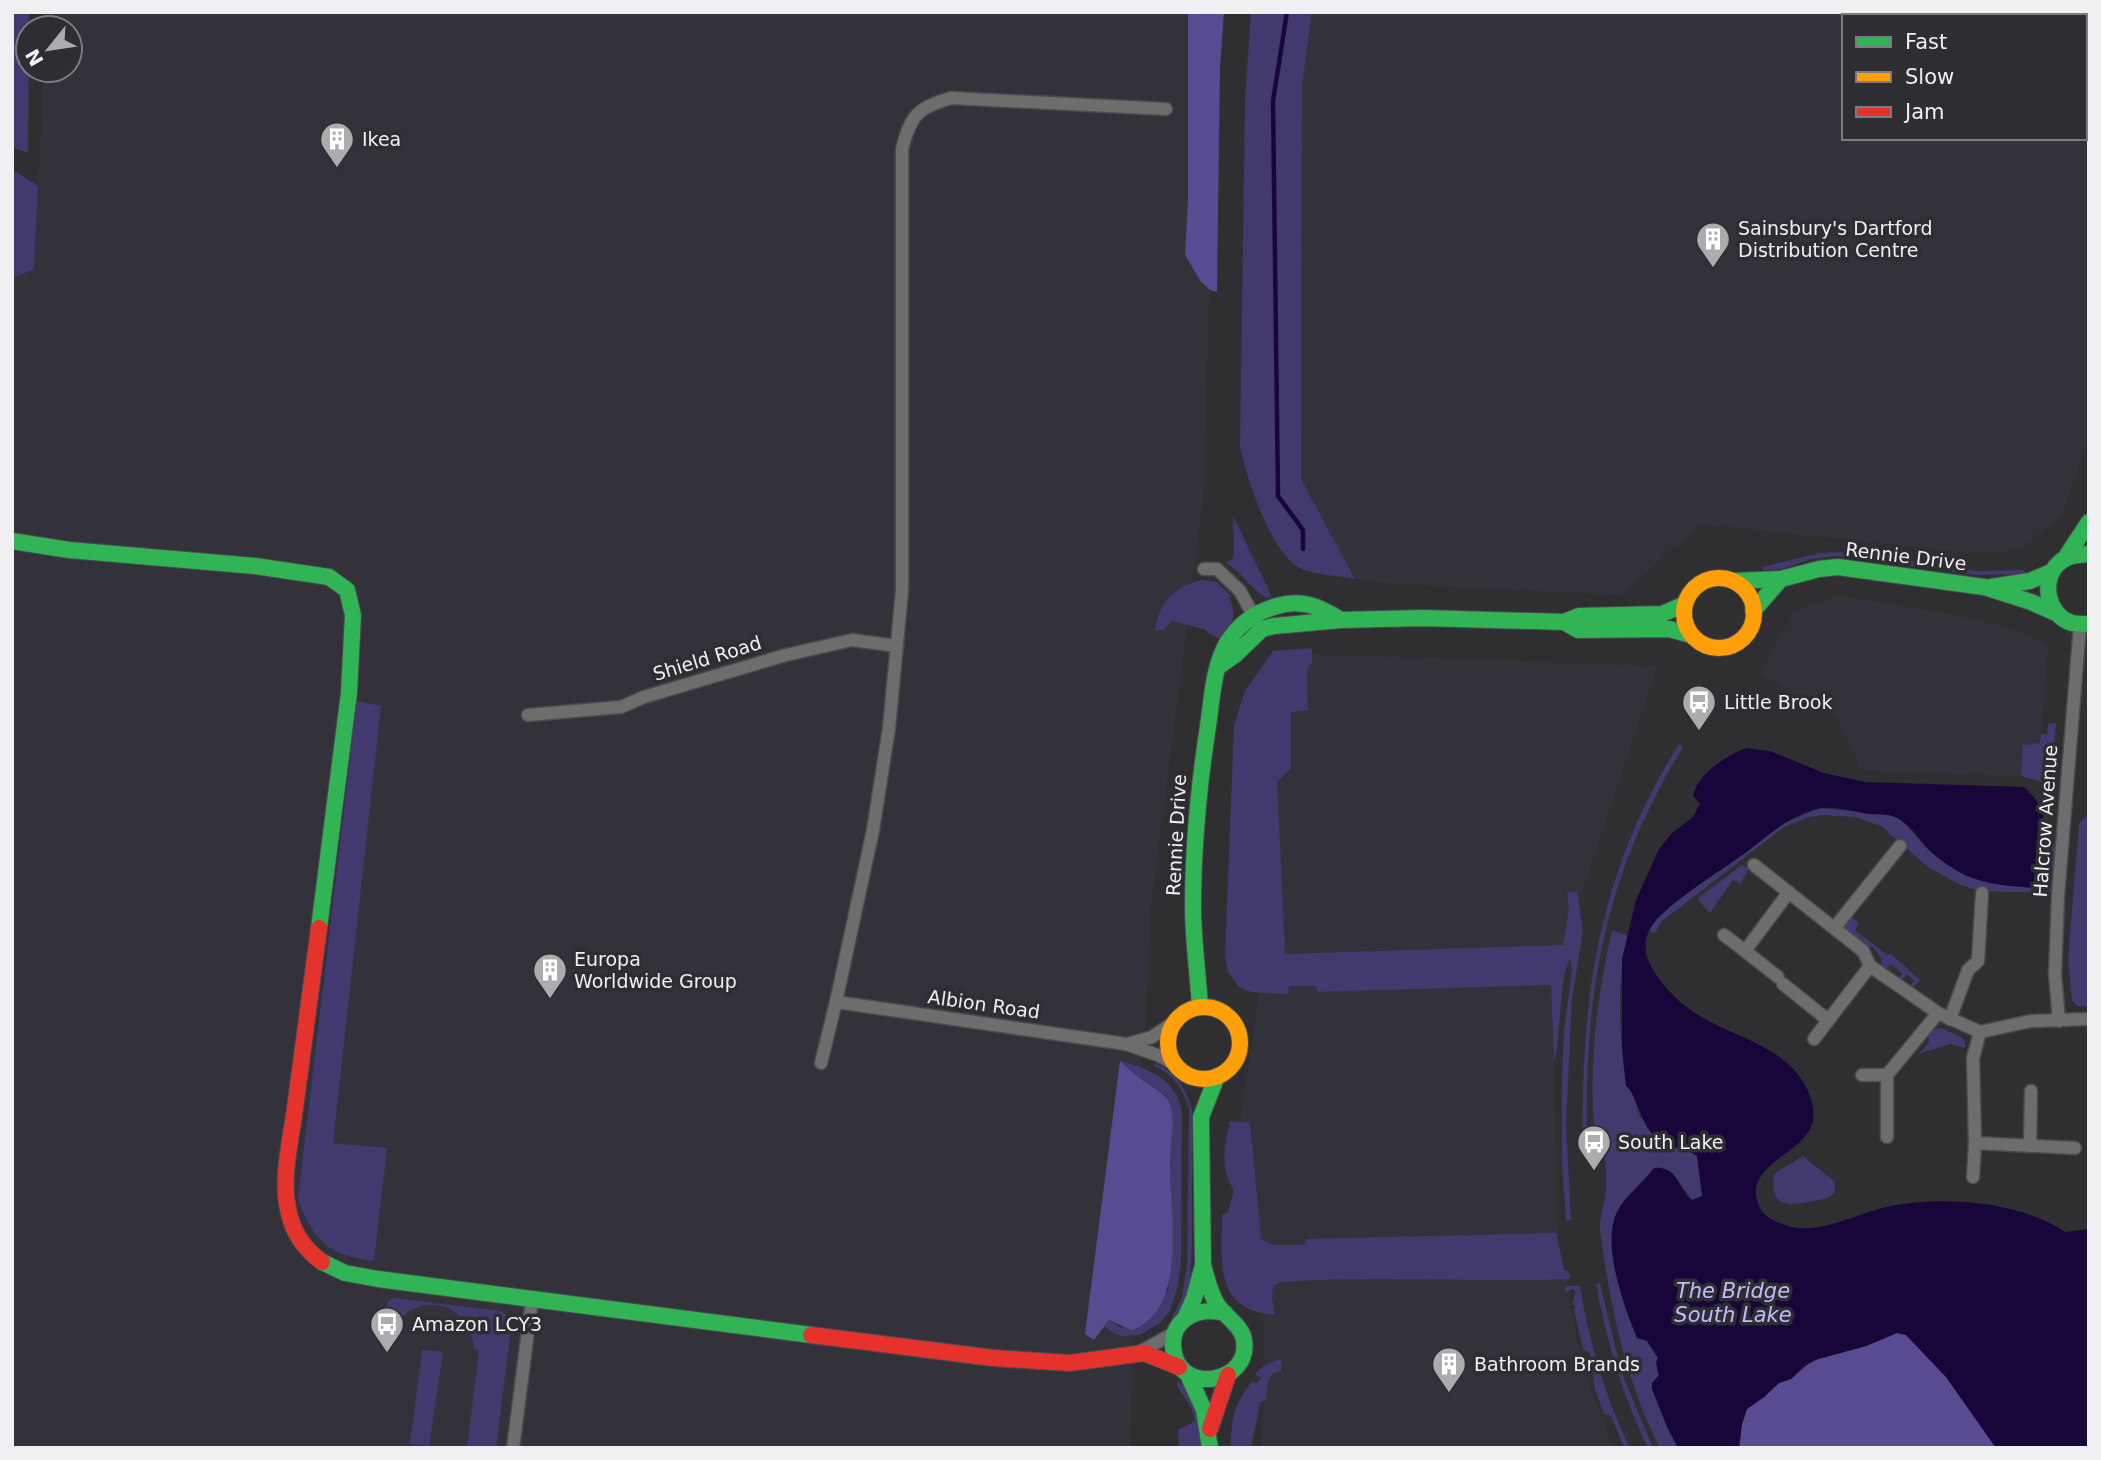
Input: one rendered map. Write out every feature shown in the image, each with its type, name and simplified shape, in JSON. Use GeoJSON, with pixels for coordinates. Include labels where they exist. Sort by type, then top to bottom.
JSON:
{"type":"FeatureCollection","features":[{"type":"Feature","properties":{"kind":"street"},"geometry":{"type":"LineString","coordinates":[[821,1063],[873,830],[889,728],[897,646],[903,556],[902,149],[909,123],[928,105],[951,98],[1166,109]]}},
{"type":"Feature","properties":{"kind":"street","name":"Rennie Drive"},"geometry":{"type":"LineString","coordinates":[[1984,587],[2030,581],[2051,572],[2066,557],[2089,522]]}},
{"type":"Feature","properties":{"kind":"street"},"geometry":{"type":"LineString","coordinates":[[12,541],[69,550],[255,566],[329,577],[347,590],[353,615],[349,694],[290,1149],[288,1211],[296,1232],[308,1251],[323,1263],[342,1273],[993,1359],[1070,1363],[1144,1353],[1208,1381],[1228,1375]]}},
{"type":"Feature","properties":{"kind":"street"},"geometry":{"type":"LineString","coordinates":[[2066,557],[2089,554]]}},
{"type":"Feature","properties":{"kind":"street","name":"Rennie Drive"},"geometry":{"type":"LineString","coordinates":[[1564,622],[1578,629],[1670,629],[1691,635],[1707,646],[1729,646],[1747,633],[1754,611],[1782,579],[1838,567],[1984,587],[2031,602],[2068,621],[2085,624]]}},
{"type":"Feature","properties":{"kind":"street"},"geometry":{"type":"LineString","coordinates":[[1204,569],[1217,569],[1240,591],[1257,622]]}},
{"type":"Feature","properties":{"kind":"street"},"geometry":{"type":"LineString","coordinates":[[2051,572],[2047,594],[2057,614]]}},
{"type":"Feature","properties":{"kind":"street","name":"Rennie Drive"},"geometry":{"type":"LineString","coordinates":[[1257,622],[1432,618],[1564,622],[1580,616],[1662,614],[1685,604],[1691,591],[1699,583],[1721,578],[1733,581]]}},
{"type":"Feature","properties":{"kind":"street"},"geometry":{"type":"LineString","coordinates":[[1733,581],[1782,579]]}},
{"type":"Feature","properties":{"kind":"street"},"geometry":{"type":"LineString","coordinates":[[1733,581],[1744,588],[1751,598],[1754,611]]}},
{"type":"Feature","properties":{"kind":"street","name":"Rennie Drive"},"geometry":{"type":"LineString","coordinates":[[1200,1007],[1193,908],[1200,773],[1218,667],[1235,655],[1257,622],[1283,604],[1301,601],[1321,606],[1341,620]]}},
{"type":"Feature","properties":{"kind":"street"},"geometry":{"type":"LineString","coordinates":[[1685,604],[1685,620],[1691,635]]}},
{"type":"Feature","properties":{"kind":"street","name":"Halcrow Avenue"},"geometry":{"type":"LineString","coordinates":[[2059,1021],[2055,974],[2058,896],[2085,624]]}},
{"type":"Feature","properties":{"kind":"street","name":"Shield Road"},"geometry":{"type":"LineString","coordinates":[[528,715],[621,707],[645,697],[773,659],[852,640],[897,646]]}},
{"type":"Feature","properties":{"kind":"street"},"geometry":{"type":"LineString","coordinates":[[1835,927],[1900,846]]}},
{"type":"Feature","properties":{"kind":"street"},"geometry":{"type":"LineString","coordinates":[[1754,865],[1863,951],[1870,967],[1944,1016],[1980,1032],[2031,1021],[2089,1019]]}},
{"type":"Feature","properties":{"kind":"street"},"geometry":{"type":"LineString","coordinates":[[1745,951],[1789,892]]}},
{"type":"Feature","properties":{"kind":"street"},"geometry":{"type":"LineString","coordinates":[[1862,1075],[1887,1074],[1944,1016],[1968,970],[1978,961],[1983,893]]}},
{"type":"Feature","properties":{"kind":"street"},"geometry":{"type":"LineString","coordinates":[[1724,935],[1829,1020]]}},
{"type":"Feature","properties":{"kind":"street"},"geometry":{"type":"LineString","coordinates":[[1814,1040],[1870,967]]}},
{"type":"Feature","properties":{"kind":"street","name":"Albion Road"},"geometry":{"type":"LineString","coordinates":[[836,1002],[1126,1044],[1160,1056],[1180,1069]]}},
{"type":"Feature","properties":{"kind":"street"},"geometry":{"type":"LineString","coordinates":[[1180,1069],[1206,1079],[1227,1070],[1235,1061],[1239,1038],[1235,1025],[1226,1014],[1214,1008],[1200,1007],[1180,1015],[1173,1023],[1168,1045],[1170,1056],[1180,1069],[1201,1117]]}},
{"type":"Feature","properties":{"kind":"street","name":"Albion Road"},"geometry":{"type":"LineString","coordinates":[[1126,1044],[1152,1037],[1173,1023]]}},
{"type":"Feature","properties":{"kind":"street"},"geometry":{"type":"LineString","coordinates":[[1973,1177],[1973,1058],[1980,1032]]}},
{"type":"Feature","properties":{"kind":"street"},"geometry":{"type":"LineString","coordinates":[[1887,1074],[1887,1137]]}},
{"type":"Feature","properties":{"kind":"street"},"geometry":{"type":"LineString","coordinates":[[1135,1354],[1174,1333],[1195,1297],[1203,1265],[1201,1117],[1217,1076]]}},
{"type":"Feature","properties":{"kind":"street"},"geometry":{"type":"LineString","coordinates":[[2030,1146],[2031,1091]]}},
{"type":"Feature","properties":{"kind":"street"},"geometry":{"type":"LineString","coordinates":[[1975,1143],[2075,1148]]}},
{"type":"Feature","properties":{"kind":"street"},"geometry":{"type":"LineString","coordinates":[[1203,1265],[1211,1291],[1225,1313],[1234,1320],[1243,1340],[1241,1360],[1228,1375],[1210,1429],[1210,1448]]}},
{"type":"Feature","properties":{"kind":"street"},"geometry":{"type":"LineString","coordinates":[[513,1448],[532,1300]]}},
{"type":"Feature","properties":{"kind":"street"},"geometry":{"type":"LineString","coordinates":[[1186,1316],[1205,1309],[1225,1313]]}},
{"type":"Feature","properties":{"kind":"street"},"geometry":{"type":"LineString","coordinates":[[1174,1333],[1172,1350],[1200,1399],[1210,1429]]}},
{"type":"Feature","properties":{"kind":"shaded area"},"geometry":{"type":"Polygon","coordinates":[[[12,12],[29,12],[14,14],[14,84],[28,84],[28,153],[12,147],[12,12]]]}},
{"type":"Feature","properties":{"kind":"shaded area"},"geometry":{"type":"Polygon","coordinates":[[[1188,12],[1224,12],[1220,68],[1217,292],[1201,282],[1185,255],[1188,199],[1188,12]]]}},
{"type":"Feature","properties":{"kind":"shaded area"},"geometry":{"type":"Polygon","coordinates":[[[1197,12],[1188,199],[1210,272],[1203,500],[1151,906],[1136,1211],[1130,1448],[12,1448],[12,275],[16,277],[34,269],[43,84],[84,84],[84,14],[47,14],[1197,12]]]}},
{"type":"Feature","properties":{"kind":"shaded area"},"geometry":{"type":"Polygon","coordinates":[[[1251,12],[1312,12],[1302,85],[1301,479],[1355,579],[1302,569],[1280,549],[1262,514],[1240,446],[1245,101],[1251,12]]]}},
{"type":"Feature","properties":{"kind":"shaded area"},"geometry":{"type":"Polygon","coordinates":[[[1312,12],[2056,12],[2068,14],[1842,14],[1842,140],[2087,140],[2089,17],[2089,436],[2061,517],[2020,550],[1973,553],[1701,524],[1620,595],[1398,584],[1355,579],[1301,479],[1302,85],[1312,12]]]}},
{"type":"Feature","properties":{"kind":"shaded area"},"geometry":{"type":"Polygon","coordinates":[[[12,169],[38,186],[34,269],[16,277],[12,275],[12,169]]]}},
{"type":"Feature","properties":{"kind":"shaded area"},"geometry":{"type":"Polygon","coordinates":[[[1233,516],[1271,597],[1267,598],[1261,594],[1225,563],[1232,559],[1234,554],[1233,516]]]}},
{"type":"Feature","properties":{"kind":"shaded area"},"geometry":{"type":"Polygon","coordinates":[[[1844,552],[1978,571],[2024,570],[2025,574],[1976,575],[1837,556],[1811,559],[1782,569],[1763,570],[1763,567],[1820,553],[1844,552]]]}},
{"type":"Feature","properties":{"kind":"shaded area"},"geometry":{"type":"Polygon","coordinates":[[[1202,580],[1217,582],[1231,596],[1229,598],[1233,620],[1222,640],[1206,630],[1173,621],[1163,630],[1155,631],[1160,612],[1170,597],[1176,591],[1202,580]]]}},
{"type":"Feature","properties":{"kind":"shaded area"},"geometry":{"type":"Polygon","coordinates":[[[1837,595],[1970,618],[2011,629],[2048,645],[2040,743],[2023,745],[2021,776],[1861,770],[1837,718],[1759,673],[1794,612],[1837,595]]]}},
{"type":"Feature","properties":{"kind":"shaded area"},"geometry":{"type":"Polygon","coordinates":[[[1312,648],[1312,662],[1307,670],[1308,710],[1291,712],[1291,769],[1277,781],[1285,954],[1563,945],[1569,908],[1567,892],[1577,892],[1583,931],[1572,999],[1566,1123],[1571,1220],[1566,1221],[1562,1162],[1562,1080],[1564,1031],[1572,970],[1570,958],[1565,971],[1554,1062],[1551,985],[1317,992],[1316,986],[1289,986],[1288,994],[1251,992],[1239,987],[1228,972],[1225,956],[1234,725],[1245,691],[1273,651],[1312,648]]]}},
{"type":"Feature","properties":{"kind":"shaded area"},"geometry":{"type":"Polygon","coordinates":[[[1275,653],[1657,666],[1552,985],[1557,1228],[1577,1340],[1591,1390],[1614,1448],[1262,1448],[1264,1299],[1234,1165],[1262,973],[1275,653]]]}},
{"type":"Feature","properties":{"kind":"shaded area"},"geometry":{"type":"Polygon","coordinates":[[[357,701],[381,706],[333,1143],[387,1148],[374,1261],[346,1255],[325,1244],[310,1225],[298,1198],[357,701]]]}},
{"type":"Feature","properties":{"kind":"shaded area"},"geometry":{"type":"Polygon","coordinates":[[[2056,723],[2050,797],[2041,782],[2021,776],[2023,745],[2040,743],[2041,734],[2047,734],[2048,724],[2056,723]]]}},
{"type":"Feature","properties":{"kind":"shaded area"},"geometry":{"type":"Polygon","coordinates":[[[1679,744],[1683,747],[1634,843],[1604,939],[1589,1038],[1587,1145],[1583,1145],[1585,1038],[1600,937],[1630,840],[1652,792],[1679,744]]]}},
{"type":"Feature","properties":{"kind":"shaded area"},"geometry":{"type":"Polygon","coordinates":[[[1820,808],[1898,818],[1942,861],[1966,875],[1992,883],[2037,888],[2044,873],[2046,874],[2049,843],[2058,845],[2053,892],[1976,890],[1961,885],[1929,868],[1881,826],[1855,817],[1824,815],[1809,817],[1784,827],[1661,922],[1655,933],[1647,931],[1651,924],[1676,902],[1782,824],[1820,808]]]}},
{"type":"Feature","properties":{"kind":"shaded area"},"geometry":{"type":"Polygon","coordinates":[[[2089,815],[2089,1006],[2077,1006],[2072,1000],[2068,961],[2079,823],[2089,815]]]}},
{"type":"Feature","properties":{"kind":"shaded area"},"geometry":{"type":"Polygon","coordinates":[[[1742,865],[1749,869],[1740,884],[1733,880],[1710,913],[1697,899],[1742,865]]]}},
{"type":"Feature","properties":{"kind":"shaded area"},"geometry":{"type":"Polygon","coordinates":[[[1850,916],[1859,923],[1855,930],[1887,955],[1890,953],[1920,980],[1912,988],[1910,986],[1914,981],[1907,974],[1900,982],[1897,980],[1902,974],[1891,964],[1882,972],[1881,958],[1873,947],[1861,945],[1842,927],[1850,916]]]}},
{"type":"Feature","properties":{"kind":"shaded area"},"geometry":{"type":"Polygon","coordinates":[[[1612,930],[1628,936],[1620,991],[1626,1086],[1631,1090],[1640,1117],[1674,1148],[1697,1156],[1703,1190],[1703,1196],[1692,1200],[1672,1172],[1654,1168],[1624,1202],[1612,1239],[1617,1276],[1626,1311],[1658,1358],[1656,1362],[1667,1427],[1678,1448],[1660,1448],[1637,1396],[1614,1314],[1600,1230],[1606,1193],[1606,1171],[1594,1124],[1593,1075],[1599,1002],[1612,930]]]}},
{"type":"Feature","properties":{"kind":"shaded area"},"geometry":{"type":"Polygon","coordinates":[[[1941,1028],[1963,1038],[1965,1048],[1950,1044],[1919,1054],[1929,1042],[1928,1037],[1934,1029],[1941,1028]]]}},
{"type":"Feature","properties":{"kind":"shaded area"},"geometry":{"type":"Polygon","coordinates":[[[1120,1061],[1160,1077],[1174,1092],[1182,1113],[1181,1262],[1178,1286],[1170,1311],[1160,1323],[1140,1335],[1123,1336],[1104,1326],[1109,1320],[1122,1328],[1168,1290],[1173,1239],[1169,1166],[1171,1133],[1166,1096],[1141,1080],[1120,1061]]]}},
{"type":"Feature","properties":{"kind":"shaded area"},"geometry":{"type":"Polygon","coordinates":[[[1120,1061],[1163,1095],[1171,1108],[1172,1259],[1169,1282],[1162,1303],[1150,1319],[1132,1330],[1109,1320],[1094,1340],[1085,1334],[1120,1061]]]}},
{"type":"Feature","properties":{"kind":"shaded area"},"geometry":{"type":"Polygon","coordinates":[[[1155,1063],[1169,1071],[1179,1082],[1192,1110],[1190,1280],[1178,1315],[1170,1322],[1182,1297],[1187,1266],[1189,1108],[1176,1083],[1167,1073],[1154,1066],[1155,1063]]]}},
{"type":"Feature","properties":{"kind":"shaded area"},"geometry":{"type":"Polygon","coordinates":[[[1230,1121],[1250,1123],[1261,1239],[1272,1245],[1305,1245],[1306,1239],[1556,1233],[1564,1270],[1569,1271],[1570,1279],[1354,1279],[1282,1282],[1273,1286],[1275,1315],[1255,1311],[1241,1304],[1231,1294],[1222,1266],[1222,1215],[1228,1212],[1234,1190],[1225,1165],[1230,1121]]]}},
{"type":"Feature","properties":{"kind":"shaded area"},"geometry":{"type":"Polygon","coordinates":[[[1803,1156],[1834,1181],[1834,1193],[1825,1199],[1804,1203],[1782,1202],[1774,1193],[1774,1174],[1803,1156]]]}},
{"type":"Feature","properties":{"kind":"shaded area"},"geometry":{"type":"Polygon","coordinates":[[[1600,1283],[1621,1371],[1653,1448],[1648,1448],[1616,1368],[1596,1284],[1600,1283]]]}},
{"type":"Feature","properties":{"kind":"shaded area"},"geometry":{"type":"Polygon","coordinates":[[[1565,1286],[1580,1286],[1599,1368],[1630,1448],[1624,1448],[1611,1416],[1604,1414],[1595,1389],[1590,1354],[1583,1349],[1575,1306],[1572,1304],[1574,1289],[1565,1292],[1565,1286]]]}},
{"type":"Feature","properties":{"kind":"shaded area"},"geometry":{"type":"Polygon","coordinates":[[[393,1298],[501,1311],[509,1318],[511,1328],[496,1448],[467,1448],[479,1350],[474,1349],[470,1331],[461,1317],[436,1305],[421,1306],[408,1312],[398,1323],[391,1339],[383,1338],[388,1301],[393,1298]]]}},
{"type":"Feature","properties":{"kind":"shaded area"},"geometry":{"type":"Polygon","coordinates":[[[1897,1333],[1906,1335],[1946,1377],[1996,1448],[1739,1448],[1747,1409],[1779,1383],[1791,1379],[1812,1361],[1866,1346],[1897,1333]]]}},
{"type":"Feature","properties":{"kind":"shaded area"},"geometry":{"type":"Polygon","coordinates":[[[422,1350],[443,1352],[429,1446],[410,1444],[422,1350]]]}},
{"type":"Feature","properties":{"kind":"shaded area"},"geometry":{"type":"Polygon","coordinates":[[[1281,1360],[1281,1371],[1272,1374],[1266,1400],[1260,1403],[1251,1448],[1231,1448],[1233,1420],[1241,1397],[1252,1381],[1257,1383],[1261,1378],[1255,1374],[1258,1371],[1281,1360]]]}},
{"type":"Feature","properties":{"kind":"shaded area"},"geometry":{"type":"Polygon","coordinates":[[[1177,1380],[1189,1395],[1196,1411],[1201,1448],[1179,1448],[1178,1430],[1195,1421],[1191,1407],[1177,1386],[1177,1380]]]}},
{"type":"Feature","properties":{"kind":"water","name":"The Bridge South Lake"},"geometry":{"type":"Polygon","coordinates":[[[1746,748],[1770,751],[1824,773],[1865,782],[2024,787],[2043,811],[2044,873],[2037,888],[1992,883],[1955,870],[1930,851],[1898,818],[1830,808],[1807,812],[1780,826],[1665,911],[1648,934],[1646,953],[1658,977],[1680,1001],[1706,1020],[1768,1049],[1794,1069],[1807,1088],[1813,1110],[1811,1127],[1805,1137],[1759,1179],[1756,1190],[1758,1203],[1770,1218],[1788,1226],[1817,1227],[1890,1206],[1934,1201],[1980,1204],[2026,1213],[2065,1232],[2089,1229],[2089,1448],[1996,1448],[1946,1377],[1906,1335],[1897,1333],[1866,1346],[1818,1359],[1804,1366],[1791,1379],[1779,1383],[1747,1409],[1739,1448],[1678,1448],[1667,1427],[1652,1389],[1652,1383],[1659,1375],[1656,1362],[1658,1358],[1647,1341],[1637,1338],[1616,1274],[1613,1223],[1622,1204],[1654,1168],[1668,1170],[1692,1200],[1702,1196],[1697,1156],[1656,1138],[1646,1125],[1626,1086],[1622,1048],[1622,959],[1636,900],[1659,849],[1672,833],[1693,817],[1700,804],[1693,796],[1707,773],[1746,748]]]}},
{"type":"Feature","properties":{"kind":"waterway"},"geometry":{"type":"LineString","coordinates":[[1287,12],[1273,101],[1278,496],[1303,530],[1303,549]]}},
{"type":"Feature","properties":{"kind":"traffic: fast"},"geometry":{"type":"LineString","coordinates":[[2066,557],[2089,522]]}},
{"type":"Feature","properties":{"kind":"traffic: fast"},"geometry":{"type":"LineString","coordinates":[[12,541],[69,550],[255,566],[329,577],[347,590],[353,615],[349,693],[319,928]]}},
{"type":"Feature","properties":{"kind":"traffic: fast"},"geometry":{"type":"LineString","coordinates":[[2089,554],[2072,556],[2061,561],[2052,571],[2048,588],[2052,606],[2057,613],[2072,623],[2089,624]]}},
{"type":"Feature","properties":{"kind":"traffic: fast"},"geometry":{"type":"LineString","coordinates":[[1753,611],[1781,579],[1838,567],[1984,587],[2058,614]]}},
{"type":"Feature","properties":{"kind":"traffic: fast"},"geometry":{"type":"LineString","coordinates":[[1991,587],[2030,581],[2051,572]]}},
{"type":"Feature","properties":{"kind":"traffic: fast"},"geometry":{"type":"LineString","coordinates":[[1733,581],[1781,579]]}},
{"type":"Feature","properties":{"kind":"traffic: fast"},"geometry":{"type":"LineString","coordinates":[[1200,1007],[1193,919],[1195,838],[1212,694],[1222,653],[1231,636],[1242,625],[1277,606],[1294,603],[1310,605],[1341,620]]}},
{"type":"Feature","properties":{"kind":"traffic: fast"},"geometry":{"type":"LineString","coordinates":[[1218,667],[1262,629],[1274,626],[1341,620],[1423,618],[1564,622],[1579,616],[1662,614],[1685,604]]}},
{"type":"Feature","properties":{"kind":"traffic: fast"},"geometry":{"type":"LineString","coordinates":[[1564,622],[1578,630],[1669,629],[1691,635]]}},
{"type":"Feature","properties":{"kind":"traffic: fast"},"geometry":{"type":"LineString","coordinates":[[1186,1316],[1203,1265],[1201,1117],[1217,1076]]}},
{"type":"Feature","properties":{"kind":"traffic: fast"},"geometry":{"type":"LineString","coordinates":[[322,1262],[345,1273],[378,1279],[811,1335]]}},
{"type":"Feature","properties":{"kind":"traffic: fast"},"geometry":{"type":"LineString","coordinates":[[1203,1265],[1215,1301],[1221,1310],[1225,1314],[1237,1326],[1243,1335],[1243,1355],[1237,1366],[1227,1374],[1202,1379],[1189,1375],[1180,1366],[1174,1353],[1175,1332],[1186,1318],[1195,1314],[1214,1311],[1225,1313]]}},
{"type":"Feature","properties":{"kind":"traffic: fast"},"geometry":{"type":"LineString","coordinates":[[1188,1375],[1204,1410],[1210,1448]]}},
{"type":"Feature","properties":{"kind":"traffic: slow"},"geometry":{"type":"LineString","coordinates":[[1719,578],[1744,588],[1754,613],[1744,638],[1719,648],[1694,638],[1684,613],[1694,588],[1719,578]]}},
{"type":"Feature","properties":{"kind":"traffic: slow"},"geometry":{"type":"LineString","coordinates":[[1204,1007],[1224,1013],[1234,1023],[1240,1043],[1234,1063],[1224,1073],[1204,1079],[1184,1073],[1174,1063],[1168,1043],[1174,1023],[1184,1013],[1204,1007]]}},
{"type":"Feature","properties":{"kind":"traffic: jam"},"geometry":{"type":"LineString","coordinates":[[319,928],[287,1158],[286,1197],[296,1232],[304,1245],[322,1262]]}},
{"type":"Feature","properties":{"kind":"traffic: jam"},"geometry":{"type":"LineString","coordinates":[[811,1335],[993,1358],[1070,1363],[1144,1353],[1179,1367]]}},
{"type":"Feature","properties":{"kind":"traffic: jam"},"geometry":{"type":"LineString","coordinates":[[1210,1429],[1228,1375]]}},
{"type":"Feature","properties":{"kind":"place","name":"Ikea"},"geometry":{"type":"Point","coordinates":[337,169]}},
{"type":"Feature","properties":{"kind":"place","name":"Sainsbury's Dartford Distribution Centre"},"geometry":{"type":"Point","coordinates":[1713,269]}},
{"type":"Feature","properties":{"kind":"place","name":"Little Brook"},"geometry":{"type":"Point","coordinates":[1699,732]}},
{"type":"Feature","properties":{"kind":"place","name":"Europa Worldwide Group"},"geometry":{"type":"Point","coordinates":[550,1000]}},
{"type":"Feature","properties":{"kind":"place","name":"South Lake"},"geometry":{"type":"Point","coordinates":[1594,1172]}},
{"type":"Feature","properties":{"kind":"place","name":"Amazon LCY3"},"geometry":{"type":"Point","coordinates":[387,1354]}},
{"type":"Feature","properties":{"kind":"place","name":"Bathroom Brands"},"geometry":{"type":"Point","coordinates":[1449,1394]}}]}
